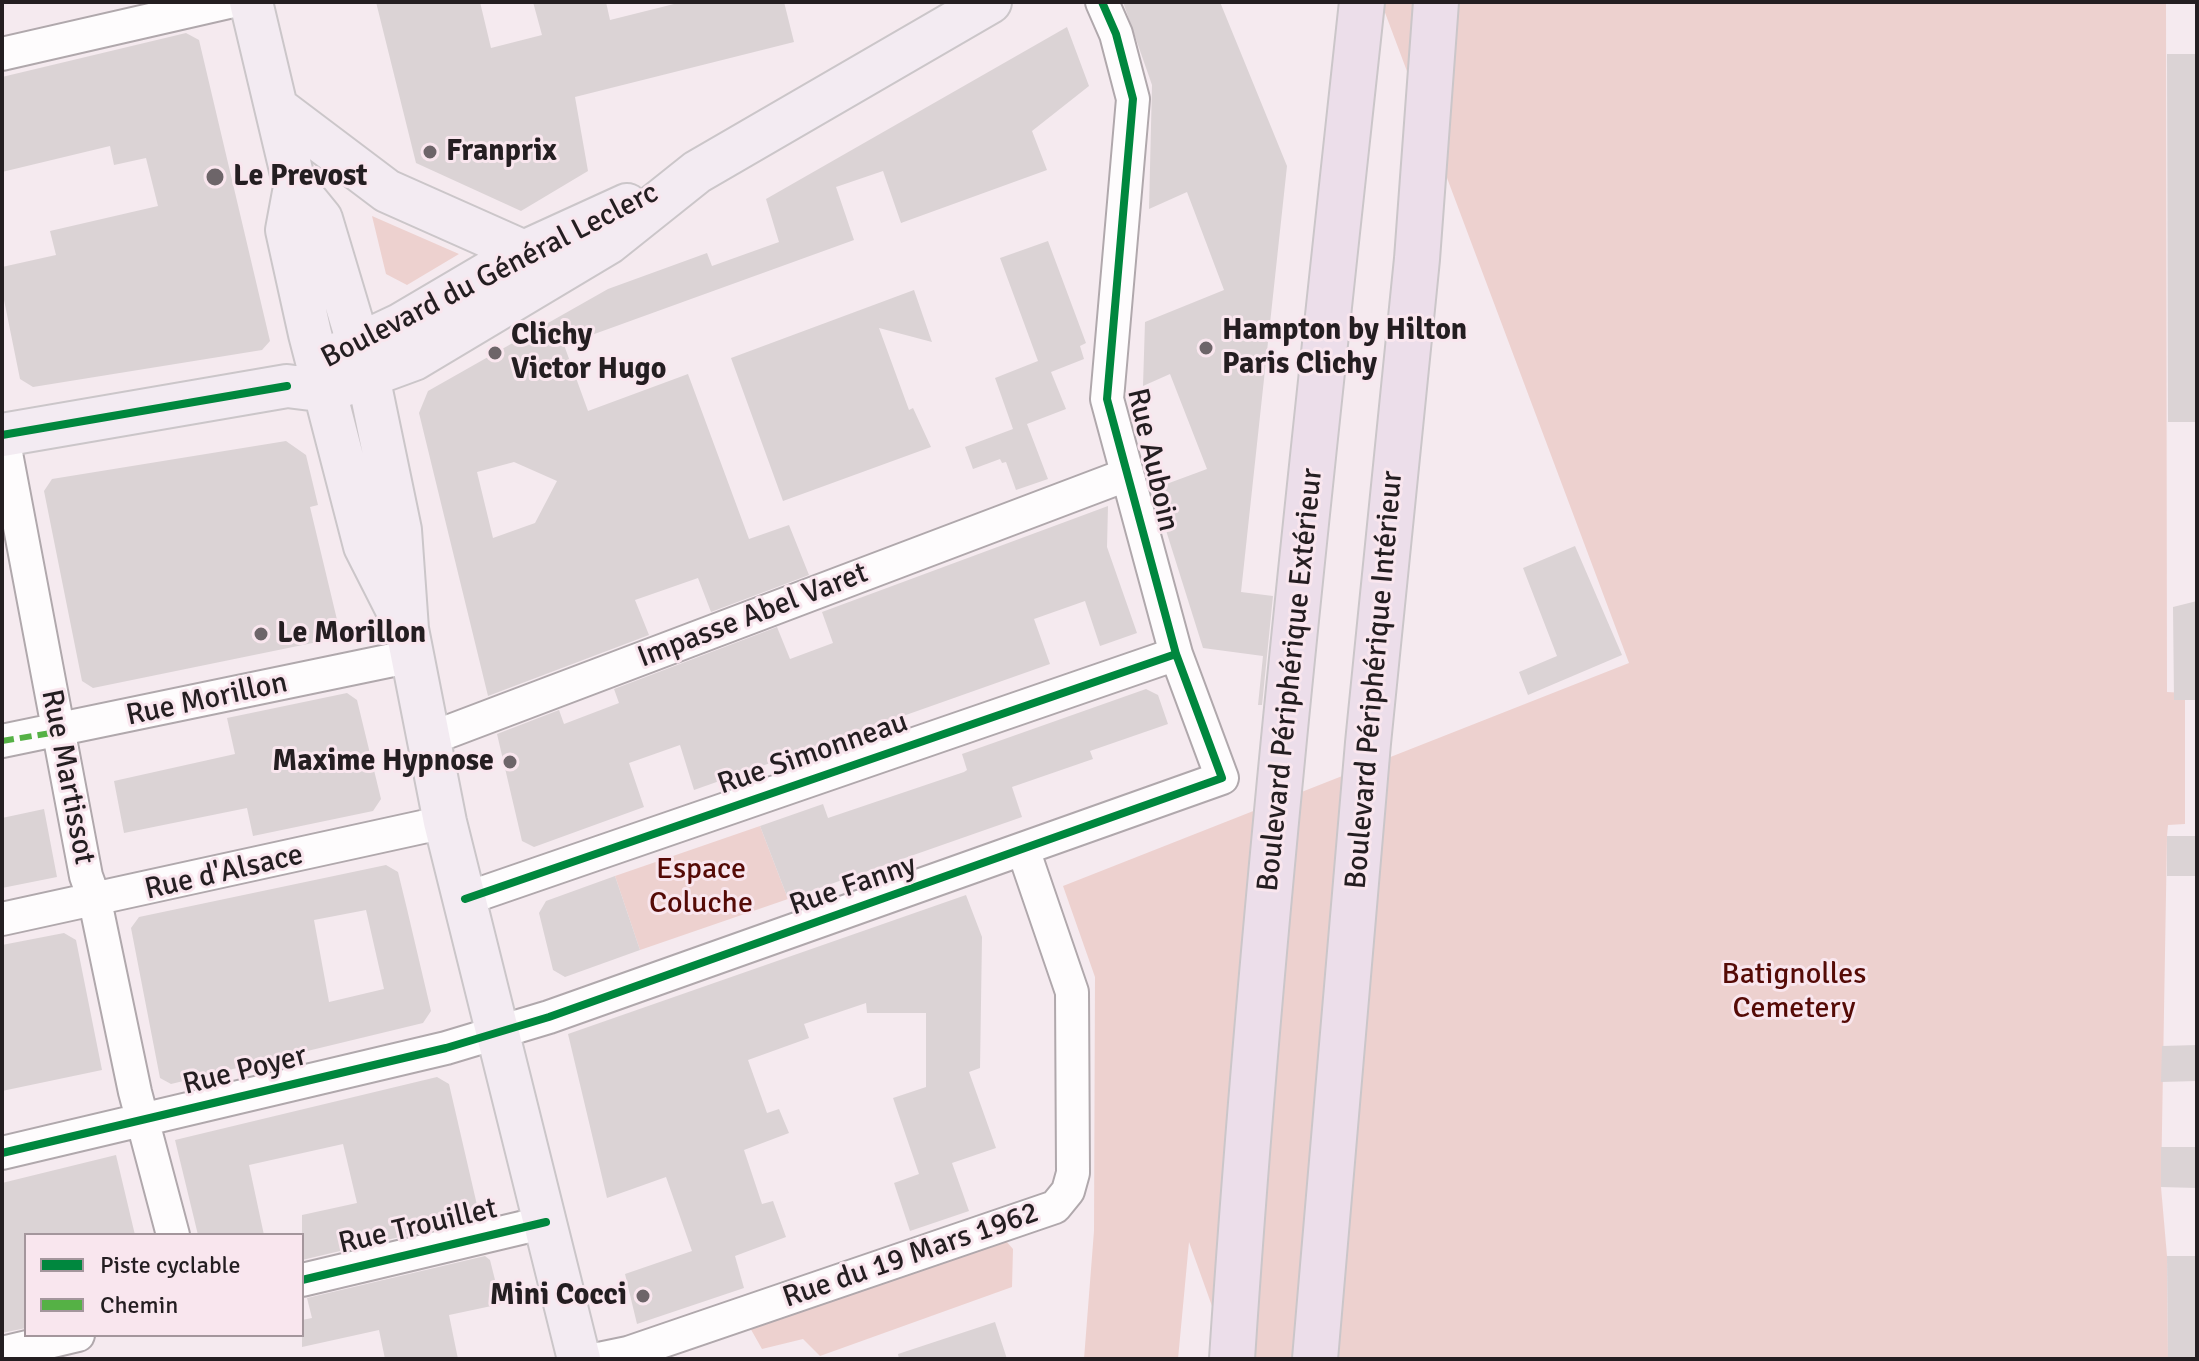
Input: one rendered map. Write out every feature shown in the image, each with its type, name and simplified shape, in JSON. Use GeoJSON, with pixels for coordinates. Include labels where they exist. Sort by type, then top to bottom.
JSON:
{"type":"FeatureCollection","features":[{"type":"Feature","properties":{"kind":"highway","name":"Boulevard Périphérique Extérieur"},"geometry":{"type":"LineString","coordinates":[[1232,1359],[1245,1162],[1284,735],[1362,2]]}},
{"type":"Feature","properties":{"kind":"highway","name":"Boulevard Périphérique Intérieur"},"geometry":{"type":"LineString","coordinates":[[1315,1359],[1368,743],[1417,259],[1436,2]]}},
{"type":"Feature","properties":{"kind":"main road"},"geometry":{"type":"LineString","coordinates":[[251,2],[295,187],[287,230],[311,379],[365,546],[410,642]]}},
{"type":"Feature","properties":{"kind":"main road","name":"Boulevard du Général Leclerc"},"geometry":{"type":"LineString","coordinates":[[2,434],[311,379],[363,361],[524,252],[697,172],[990,2]]}},
{"type":"Feature","properties":{"kind":"main road"},"geometry":{"type":"LineString","coordinates":[[277,108],[387,191],[524,252]]}},
{"type":"Feature","properties":{"kind":"main road","name":"Boulevard du Général Leclerc"},"geometry":{"type":"LineString","coordinates":[[363,361],[414,359],[608,243],[697,172]]}},
{"type":"Feature","properties":{"kind":"main road"},"geometry":{"type":"LineString","coordinates":[[295,187],[321,219],[363,361],[400,530],[410,642],[445,822],[579,1359]]}},
{"type":"Feature","properties":{"kind":"street"},"geometry":{"type":"LineString","coordinates":[[2,54],[229,2]]}},
{"type":"Feature","properties":{"kind":"street","name":"Rue Auboin"},"geometry":{"type":"LineString","coordinates":[[1102,2],[1116,34],[1133,99],[1107,399],[1176,654],[1222,778]]}},
{"type":"Feature","properties":{"kind":"street","name":"Rue Martissot"},"geometry":{"type":"LineString","coordinates":[[2,434],[86,876],[95,901],[142,1121],[172,1233]]}},
{"type":"Feature","properties":{"kind":"street","name":"Impasse Abel Varet"},"geometry":{"type":"LineString","coordinates":[[429,739],[1126,475]]}},
{"type":"Feature","properties":{"kind":"street","name":"Rue Morillon"},"geometry":{"type":"LineString","coordinates":[[2,741],[57,732],[410,642]]}},
{"type":"Feature","properties":{"kind":"street","name":"Rue Simonneau"},"geometry":{"type":"LineString","coordinates":[[465,899],[1176,654]]}},
{"type":"Feature","properties":{"kind":"street","name":"Rue Fanny"},"geometry":{"type":"LineString","coordinates":[[497,1033],[1024,852],[1222,778]]}},
{"type":"Feature","properties":{"kind":"street","name":"Rue d'Alsace"},"geometry":{"type":"LineString","coordinates":[[2,919],[445,822]]}},
{"type":"Feature","properties":{"kind":"street","name":"Rue du 19 Mars 1962"},"geometry":{"type":"LineString","coordinates":[[599,1359],[628,1353],[1055,1207],[1061,1202],[1073,1173],[1072,992],[1024,852]]}},
{"type":"Feature","properties":{"kind":"street","name":"Rue Poyer"},"geometry":{"type":"LineString","coordinates":[[2,1153],[497,1033]]}},
{"type":"Feature","properties":{"kind":"street","name":"Rue Trouillet"},"geometry":{"type":"LineString","coordinates":[[304,1280],[546,1222]]}},
{"type":"Feature","properties":{"kind":"street"},"geometry":{"type":"LineString","coordinates":[[2,1353],[70,1337]]}},
{"type":"Feature","properties":{"kind":"green space","name":"Batignolles Cemetery"},"geometry":{"type":"Polygon","coordinates":[[[1381,2],[2166,2],[2167,692],[2185,693],[2185,824],[2168,825],[2167,836],[2161,1187],[2167,1256],[2168,1359],[1231,1359],[1189,1242],[1178,1359],[1084,1359],[1094,1231],[1095,977],[1063,886],[1629,663],[1381,2]]]}},
{"type":"Feature","properties":{"kind":"green space"},"geometry":{"type":"Polygon","coordinates":[[[372,216],[459,254],[407,285],[386,274],[372,216]]]}},
{"type":"Feature","properties":{"kind":"green space","name":"Espace Coluche"},"geometry":{"type":"Polygon","coordinates":[[[760,826],[788,899],[640,950],[615,876],[760,826]]]}},
{"type":"Feature","properties":{"kind":"green space"},"geometry":{"type":"Polygon","coordinates":[[[995,1241],[1006,1241],[1013,1249],[1012,1287],[820,1356],[803,1339],[762,1349],[749,1326],[995,1241]]]}},
{"type":"Feature","properties":{"kind":"building"},"geometry":{"type":"Polygon","coordinates":[[[376,2],[480,2],[491,48],[542,35],[533,2],[606,2],[610,20],[682,2],[784,2],[794,42],[575,97],[588,171],[521,211],[416,163],[376,2]]]}},
{"type":"Feature","properties":{"kind":"building","name":"Hampton by Hilton Paris Clichy"},"geometry":{"type":"Polygon","coordinates":[[[1123,2],[1220,2],[1287,166],[1241,592],[1273,596],[1262,705],[1258,705],[1263,656],[1203,648],[1153,489],[1207,469],[1170,374],[1143,386],[1145,322],[1224,290],[1187,192],[1149,209],[1152,85],[1123,2]]]}},
{"type":"Feature","properties":{"kind":"building"},"geometry":{"type":"Polygon","coordinates":[[[1067,27],[1089,86],[1032,131],[1047,170],[901,223],[883,171],[836,187],[854,240],[564,345],[588,411],[688,374],[749,539],[789,525],[809,575],[711,612],[698,578],[635,600],[649,635],[488,696],[419,413],[428,391],[608,289],[707,253],[712,266],[779,242],[766,199],[1067,27]],[[514,462],[477,472],[493,538],[535,523],[557,481],[514,462]]]}},
{"type":"Feature","properties":{"kind":"building"},"geometry":{"type":"Polygon","coordinates":[[[186,33],[199,40],[270,341],[262,350],[33,387],[20,379],[2,290],[2,267],[56,255],[50,231],[158,206],[146,158],[114,165],[110,146],[2,172],[2,77],[186,33]]]}},
{"type":"Feature","properties":{"kind":"building"},"geometry":{"type":"Polygon","coordinates":[[[2167,54],[2197,54],[2197,422],[2168,422],[2167,54]]]}},
{"type":"Feature","properties":{"kind":"building"},"geometry":{"type":"Polygon","coordinates":[[[1048,241],[1086,343],[1080,346],[1084,359],[1051,372],[1066,409],[1027,424],[1048,479],[1016,490],[1006,462],[1002,463],[1000,459],[973,469],[965,447],[1013,429],[995,378],[1038,361],[1000,258],[1048,241]]]}},
{"type":"Feature","properties":{"kind":"building"},"geometry":{"type":"Polygon","coordinates":[[[914,290],[932,342],[879,328],[909,410],[913,408],[931,447],[783,501],[731,358],[914,290]]]}},
{"type":"Feature","properties":{"kind":"building"},"geometry":{"type":"Polygon","coordinates":[[[286,441],[306,455],[318,505],[310,507],[339,628],[332,639],[93,688],[82,681],[44,491],[52,479],[286,441]]]}},
{"type":"Feature","properties":{"kind":"building"},"geometry":{"type":"Polygon","coordinates":[[[1108,506],[1107,547],[1137,633],[1100,646],[1085,601],[1034,619],[1050,664],[694,790],[680,745],[629,763],[644,807],[534,847],[522,841],[497,734],[559,710],[564,724],[619,703],[614,689],[777,627],[790,659],[833,643],[822,612],[1108,506]]]}},
{"type":"Feature","properties":{"kind":"building"},"geometry":{"type":"Polygon","coordinates":[[[1575,546],[1622,655],[1528,695],[1519,672],[1557,656],[1523,568],[1575,546]]]}},
{"type":"Feature","properties":{"kind":"building"},"geometry":{"type":"Polygon","coordinates":[[[2197,601],[2197,700],[2174,700],[2173,607],[2197,601]]]}},
{"type":"Feature","properties":{"kind":"building"},"geometry":{"type":"Polygon","coordinates":[[[1146,689],[1158,695],[1168,724],[1090,751],[1093,759],[1012,787],[1022,817],[788,899],[760,826],[823,804],[828,818],[964,772],[967,770],[962,754],[1146,689]]]}},
{"type":"Feature","properties":{"kind":"building"},"geometry":{"type":"Polygon","coordinates":[[[347,693],[357,700],[381,799],[373,811],[253,836],[247,808],[124,833],[114,781],[235,754],[227,718],[347,693]]]}},
{"type":"Feature","properties":{"kind":"building"},"geometry":{"type":"Polygon","coordinates":[[[44,809],[57,877],[2,888],[2,818],[44,809]]]}},
{"type":"Feature","properties":{"kind":"building"},"geometry":{"type":"Polygon","coordinates":[[[2167,836],[2197,836],[2197,876],[2167,876],[2167,836]]]}},
{"type":"Feature","properties":{"kind":"building"},"geometry":{"type":"Polygon","coordinates":[[[386,865],[398,872],[431,1011],[423,1023],[171,1084],[160,1078],[131,928],[139,917],[386,865]],[[366,910],[314,920],[329,1002],[384,989],[366,910]]]}},
{"type":"Feature","properties":{"kind":"building"},"geometry":{"type":"Polygon","coordinates":[[[615,876],[640,950],[565,977],[553,970],[539,913],[546,901],[615,876]]]}},
{"type":"Feature","properties":{"kind":"building"},"geometry":{"type":"Polygon","coordinates":[[[966,895],[982,937],[980,1068],[969,1072],[996,1148],[952,1163],[969,1211],[910,1231],[894,1183],[919,1174],[893,1098],[926,1087],[926,1013],[867,1013],[866,1003],[804,1024],[809,1038],[748,1060],[767,1113],[779,1109],[789,1133],[744,1150],[762,1204],[773,1201],[786,1237],[735,1256],[744,1288],[637,1324],[625,1274],[692,1251],[666,1177],[607,1198],[568,1034],[966,895]]]}},
{"type":"Feature","properties":{"kind":"building"},"geometry":{"type":"Polygon","coordinates":[[[64,933],[76,940],[102,1070],[2,1091],[2,945],[64,933]]]}},
{"type":"Feature","properties":{"kind":"building"},"geometry":{"type":"Polygon","coordinates":[[[2197,1045],[2197,1081],[2161,1082],[2162,1046],[2197,1045]]]}},
{"type":"Feature","properties":{"kind":"building"},"geometry":{"type":"Polygon","coordinates":[[[437,1077],[449,1084],[480,1218],[304,1260],[302,1215],[357,1203],[343,1144],[249,1165],[264,1233],[198,1233],[175,1140],[437,1077]]]}},
{"type":"Feature","properties":{"kind":"building"},"geometry":{"type":"Polygon","coordinates":[[[2161,1147],[2197,1147],[2197,1188],[2161,1187],[2161,1147]]]}},
{"type":"Feature","properties":{"kind":"building"},"geometry":{"type":"Polygon","coordinates":[[[116,1155],[135,1233],[24,1233],[24,1328],[2,1333],[2,1183],[116,1155]]]}},
{"type":"Feature","properties":{"kind":"building"},"geometry":{"type":"Polygon","coordinates":[[[485,1256],[490,1260],[501,1304],[449,1315],[458,1359],[385,1359],[379,1330],[302,1347],[304,1320],[312,1318],[307,1298],[485,1256]]]}},
{"type":"Feature","properties":{"kind":"building"},"geometry":{"type":"Polygon","coordinates":[[[2167,1256],[2197,1256],[2197,1359],[2168,1359],[2167,1256]]]}},
{"type":"Feature","properties":{"kind":"building"},"geometry":{"type":"Polygon","coordinates":[[[995,1322],[1007,1359],[899,1359],[898,1354],[995,1322]]]}},
{"type":"Feature","properties":{"kind":"marked path"},"geometry":{"type":"LineString","coordinates":[[2,741],[57,732]]}},
{"type":"Feature","properties":{"kind":"cycle path"},"geometry":{"type":"LineString","coordinates":[[2,1153],[446,1048],[549,1017],[1222,778],[1176,654],[1107,399],[1133,99],[1116,34],[1102,2]]}},
{"type":"Feature","properties":{"kind":"cycle path"},"geometry":{"type":"LineString","coordinates":[[2,435],[287,386]]}},
{"type":"Feature","properties":{"kind":"cycle path"},"geometry":{"type":"LineString","coordinates":[[465,899],[1176,654]]}},
{"type":"Feature","properties":{"kind":"cycle path"},"geometry":{"type":"LineString","coordinates":[[304,1280],[546,1222]]}},
{"type":"Feature","properties":{"kind":"place","name":"Franprix"},"geometry":{"type":"Point","coordinates":[430,152]}},
{"type":"Feature","properties":{"kind":"place","name":"Le Prevost"},"geometry":{"type":"Point","coordinates":[215,177]}},
{"type":"Feature","properties":{"kind":"place","name":"Hampton by Hilton Paris Clichy"},"geometry":{"type":"Point","coordinates":[1206,348]}},
{"type":"Feature","properties":{"kind":"place","name":"Clichy Victor Hugo"},"geometry":{"type":"Point","coordinates":[495,353]}},
{"type":"Feature","properties":{"kind":"place","name":"Le Morillon"},"geometry":{"type":"Point","coordinates":[261,634]}},
{"type":"Feature","properties":{"kind":"place","name":"Maxime Hypnose"},"geometry":{"type":"Point","coordinates":[510,762]}},
{"type":"Feature","properties":{"kind":"place","name":"Mini Cocci"},"geometry":{"type":"Point","coordinates":[643,1296]}}]}
